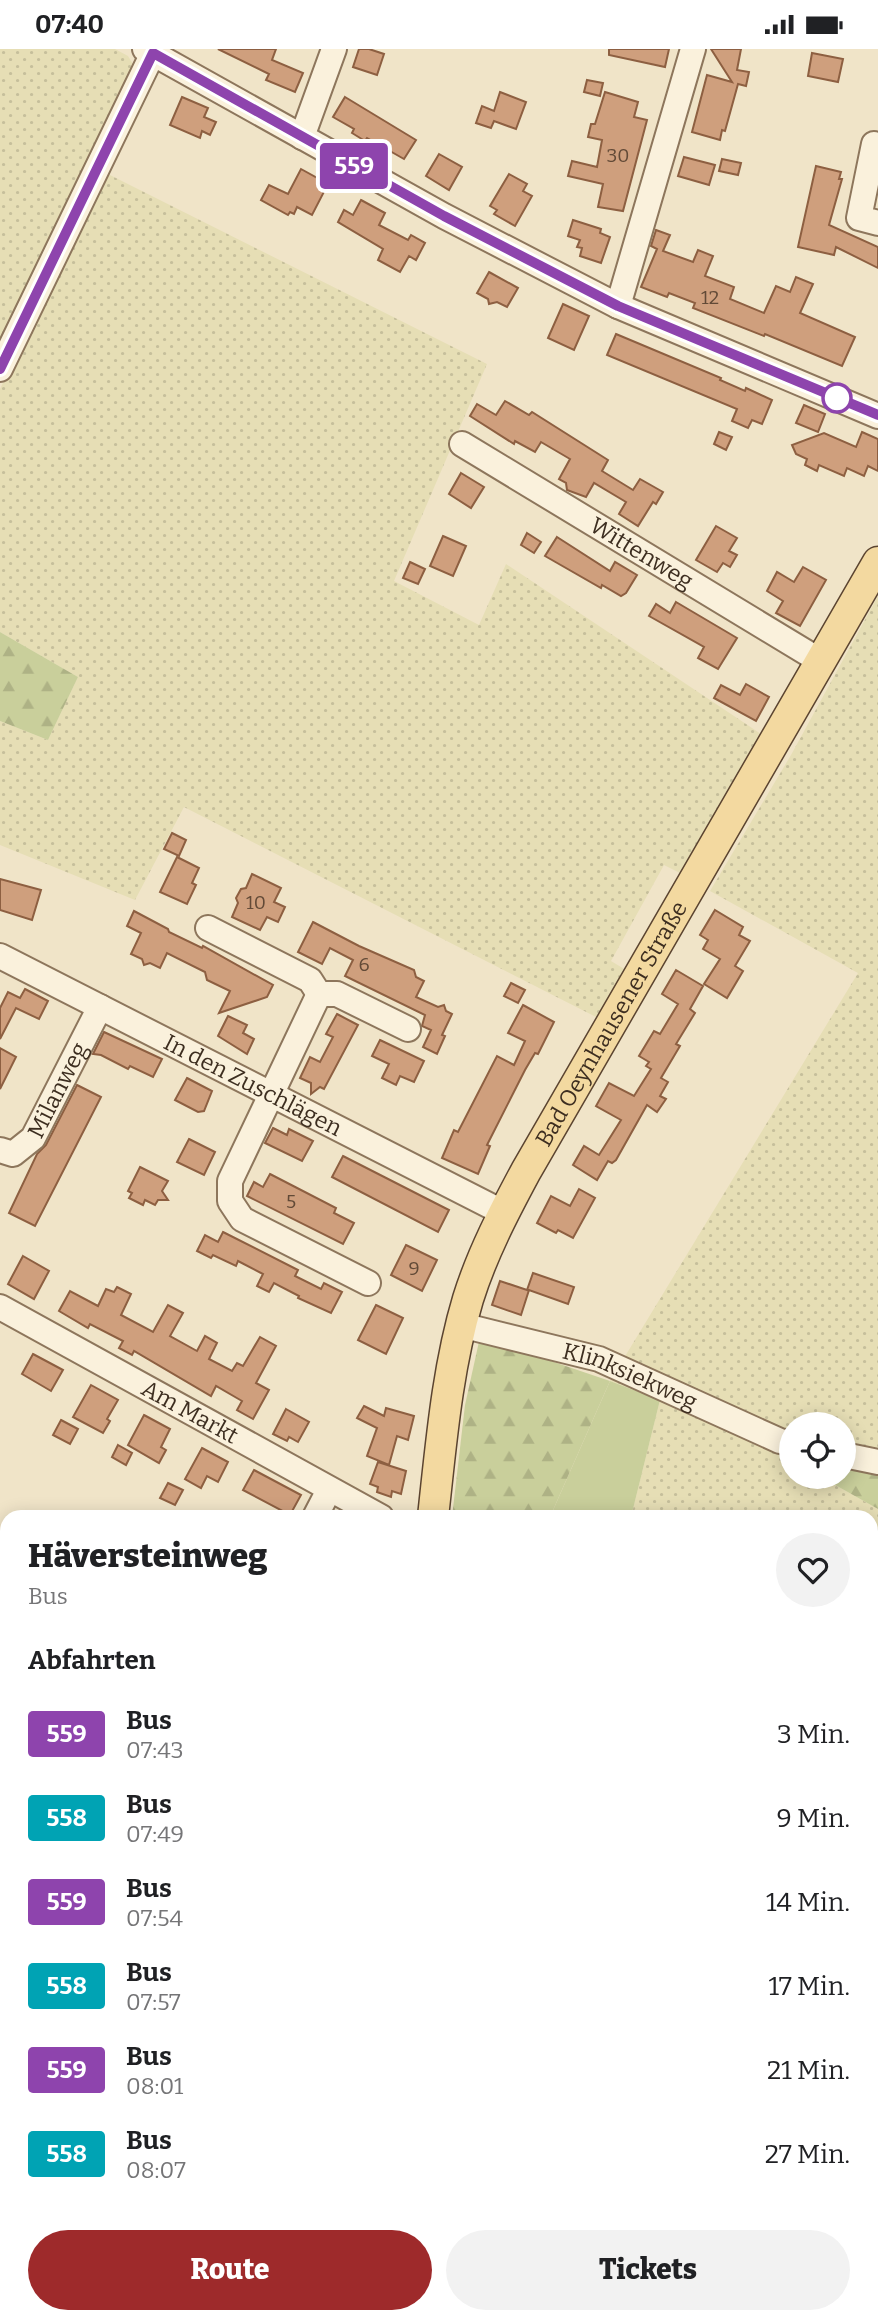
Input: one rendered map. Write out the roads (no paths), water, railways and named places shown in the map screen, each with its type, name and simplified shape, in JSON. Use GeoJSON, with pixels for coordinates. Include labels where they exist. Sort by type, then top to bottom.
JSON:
{"type":"FeatureCollection","features":[{"type":"Feature","properties":{"kind":"main road","name":"Bad Oeynhausener Straße"},"geometry":{"type":"LineString","coordinates":[[434,1510],[461,1325],[479,1267],[504,1213],[878,562]]}},
{"type":"Feature","properties":{"kind":"street"},"geometry":{"type":"LineString","coordinates":[[302,137],[334,49]]}},
{"type":"Feature","properties":{"kind":"street"},"geometry":{"type":"LineString","coordinates":[[0,369],[149,51],[444,216],[618,306],[878,415]]}},
{"type":"Feature","properties":{"kind":"street"},"geometry":{"type":"LineString","coordinates":[[618,306],[692,52]]}},
{"type":"Feature","properties":{"kind":"street"},"geometry":{"type":"LineString","coordinates":[[874,144],[859,218],[878,223]]}},
{"type":"Feature","properties":{"kind":"street","name":"Wittenweg"},"geometry":{"type":"LineString","coordinates":[[462,444],[822,661]]}},
{"type":"Feature","properties":{"kind":"street"},"geometry":{"type":"LineString","coordinates":[[208,928],[310,980],[319,994]]}},
{"type":"Feature","properties":{"kind":"street","name":"In den Zuschlägen"},"geometry":{"type":"LineString","coordinates":[[0,956],[504,1213]]}},
{"type":"Feature","properties":{"kind":"street"},"geometry":{"type":"LineString","coordinates":[[319,994],[337,994],[408,1029]]}},
{"type":"Feature","properties":{"kind":"street"},"geometry":{"type":"LineString","coordinates":[[319,994],[230,1181],[230,1201],[242,1219],[368,1283]]}},
{"type":"Feature","properties":{"kind":"street","name":"Milanweg"},"geometry":{"type":"LineString","coordinates":[[0,1150],[13,1154],[33,1138],[100,1007]]}},
{"type":"Feature","properties":{"kind":"street","name":"Am Markt"},"geometry":{"type":"LineString","coordinates":[[0,1307],[368,1510]]}},
{"type":"Feature","properties":{"kind":"street","name":"Klinksiekweg"},"geometry":{"type":"LineString","coordinates":[[461,1325],[599,1360],[779,1441]]}},
{"type":"Feature","properties":{"kind":"street"},"geometry":{"type":"LineString","coordinates":[[856,1457],[878,1462]]}},
{"type":"Feature","properties":{"kind":"street"},"geometry":{"type":"LineString","coordinates":[[319,1510],[329,1490]]}}]}
